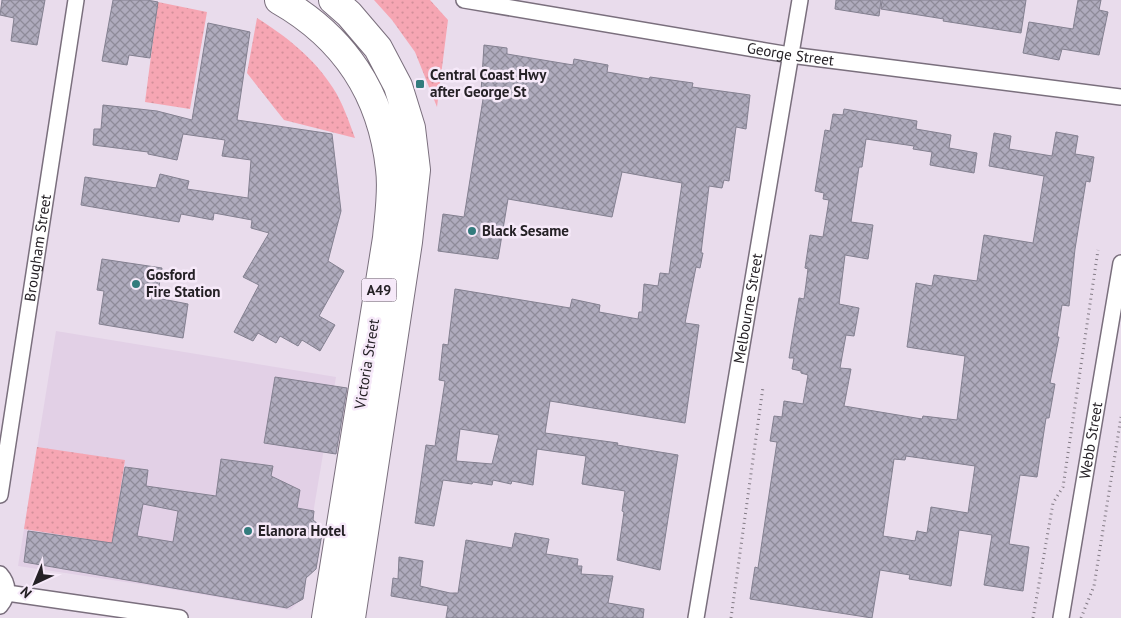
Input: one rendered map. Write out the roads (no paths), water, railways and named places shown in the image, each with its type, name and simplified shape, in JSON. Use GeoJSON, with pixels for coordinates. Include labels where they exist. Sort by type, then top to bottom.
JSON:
{"type":"FeatureCollection","features":[{"type":"Feature","properties":{"kind":"highway","name":"Victoria Street"},"geometry":{"type":"LineString","coordinates":[[279,0],[302,13],[328,35],[354,65],[375,107],[384,133],[390,170],[387,238],[326,618]]}},
{"type":"Feature","properties":{"kind":"highway","name":"Victoria Street"},"geometry":{"type":"LineString","coordinates":[[333,0],[349,14],[378,48],[398,86],[411,128],[416,170],[408,242],[351,618]]}},
{"type":"Feature","properties":{"kind":"street","name":"Brougham Street"},"geometry":{"type":"LineString","coordinates":[[0,495],[76,0]]}},
{"type":"Feature","properties":{"kind":"street","name":"George Street"},"geometry":{"type":"LineString","coordinates":[[464,0],[790,55],[1121,97]]}},
{"type":"Feature","properties":{"kind":"street","name":"Melbourne Street"},"geometry":{"type":"LineString","coordinates":[[696,618],[800,0]]}},
{"type":"Feature","properties":{"kind":"street","name":"Webb Street"},"geometry":{"type":"LineString","coordinates":[[1061,618],[1121,263]]}},
{"type":"Feature","properties":{"kind":"street"},"geometry":{"type":"LineString","coordinates":[[0,574],[5,580],[4,599],[180,618]]}},
{"type":"Feature","properties":{"kind":"place","name":"Central Coast Hwy after George St"},"geometry":{"type":"Point","coordinates":[420,84]}},
{"type":"Feature","properties":{"kind":"place","name":"Black Sesame"},"geometry":{"type":"Point","coordinates":[472,231]}},
{"type":"Feature","properties":{"kind":"place","name":"Gosford Fire Station"},"geometry":{"type":"Point","coordinates":[136,284]}},
{"type":"Feature","properties":{"kind":"place","name":"Elanora Hotel"},"geometry":{"type":"Point","coordinates":[248,531]}}]}
